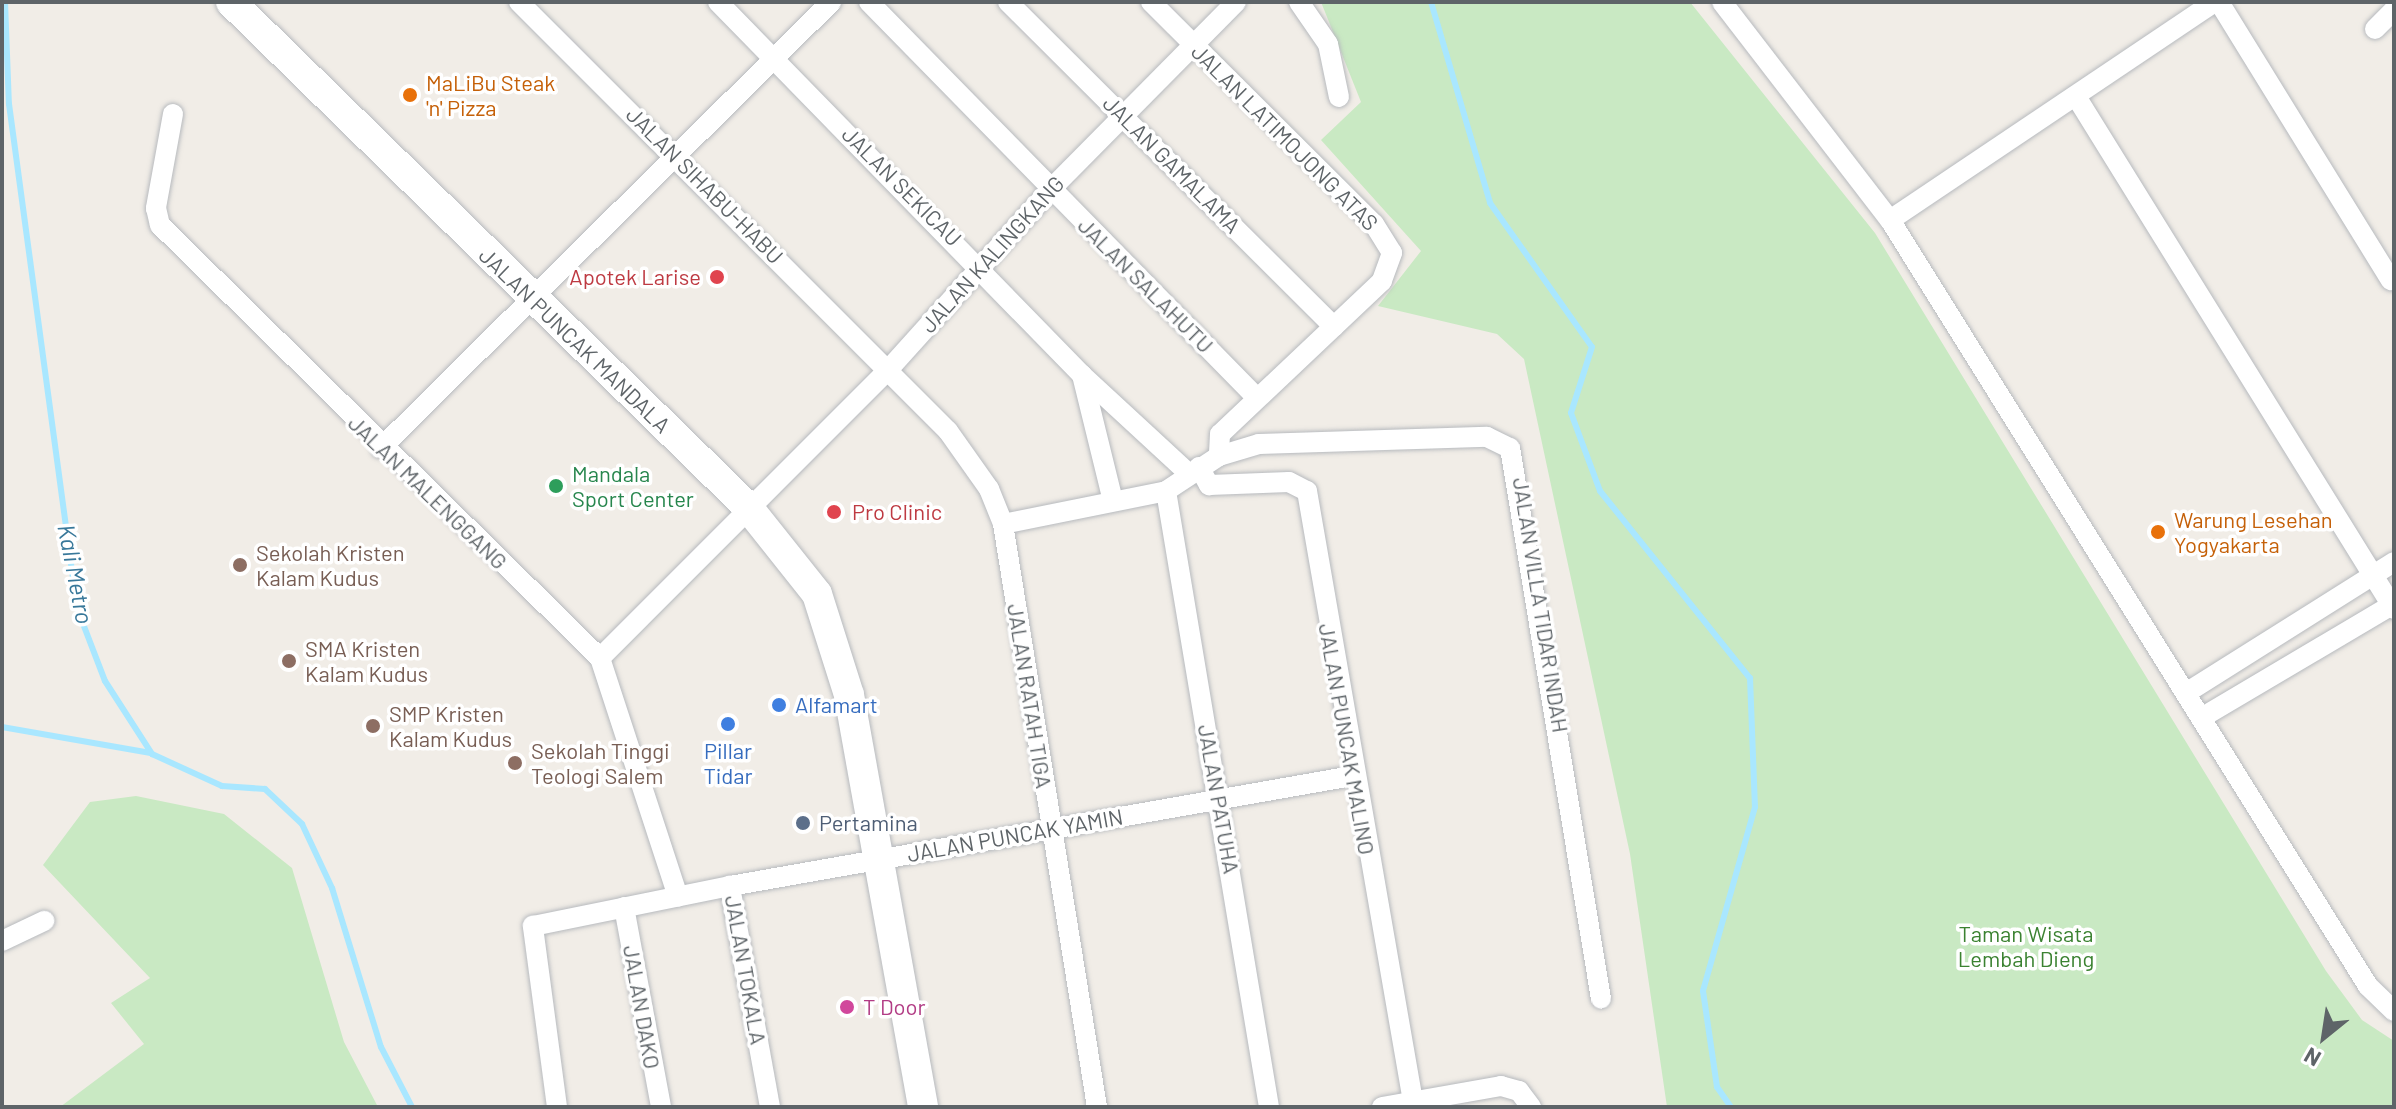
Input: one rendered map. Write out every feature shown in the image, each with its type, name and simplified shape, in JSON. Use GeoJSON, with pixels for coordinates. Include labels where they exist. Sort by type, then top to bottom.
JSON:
{"type":"FeatureCollection","features":[{"type":"Feature","properties":{"kind":"main road","name":"JALAN PUNCAK MANDALA"},"geometry":{"type":"LineString","coordinates":[[231,2],[747,506],[817,594],[835,638],[879,859]]}},
{"type":"Feature","properties":{"kind":"main road","name":"JALAN PUNCAK YAMIN"},"geometry":{"type":"LineString","coordinates":[[879,859],[923,1107]]}},
{"type":"Feature","properties":{"kind":"street","name":"JALAN SIHABU-HABU"},"geometry":{"type":"LineString","coordinates":[[519,2],[889,369]]}},
{"type":"Feature","properties":{"kind":"street","name":"JALAN SEKICAU"},"geometry":{"type":"LineString","coordinates":[[718,2],[981,264],[1082,375],[1193,470]]}},
{"type":"Feature","properties":{"kind":"street"},"geometry":{"type":"LineString","coordinates":[[381,448],[534,301],[831,2]]}},
{"type":"Feature","properties":{"kind":"street","name":"JALAN SALAHUTU"},"geometry":{"type":"LineString","coordinates":[[869,2],[1255,396]]}},
{"type":"Feature","properties":{"kind":"street","name":"JALAN GAMALAMA"},"geometry":{"type":"LineString","coordinates":[[1008,2],[1334,327]]}},
{"type":"Feature","properties":{"kind":"street","name":"JALAN LATIMOJONG ATAS"},"geometry":{"type":"LineString","coordinates":[[1151,2],[1388,240],[1390,268],[1382,281],[1334,327]]}},
{"type":"Feature","properties":{"kind":"street","name":"JALAN KALINGKANG"},"geometry":{"type":"LineString","coordinates":[[600,658],[747,506],[889,369],[1051,189],[1236,2]]}},
{"type":"Feature","properties":{"kind":"street"},"geometry":{"type":"LineString","coordinates":[[1299,2],[1328,44],[1339,97]]}},
{"type":"Feature","properties":{"kind":"street"},"geometry":{"type":"LineString","coordinates":[[1722,2],[1890,220],[2368,986],[2394,1011]]}},
{"type":"Feature","properties":{"kind":"street"},"geometry":{"type":"LineString","coordinates":[[1890,220],[2217,2],[2391,280]]}},
{"type":"Feature","properties":{"kind":"street"},"geometry":{"type":"LineString","coordinates":[[2375,29],[2394,10]]}},
{"type":"Feature","properties":{"kind":"street"},"geometry":{"type":"LineString","coordinates":[[2077,98],[2393,606],[2201,718]]}},
{"type":"Feature","properties":{"kind":"street","name":"JALAN MALENGGANG"},"geometry":{"type":"LineString","coordinates":[[173,114],[156,208],[160,225],[381,448],[600,658],[678,897]]}},
{"type":"Feature","properties":{"kind":"street"},"geometry":{"type":"LineString","coordinates":[[1219,456],[1220,434],[1255,396],[1334,327]]}},
{"type":"Feature","properties":{"kind":"street","name":"JALAN RATAH TIGA"},"geometry":{"type":"LineString","coordinates":[[889,369],[948,431],[989,489],[1003,524],[1097,1107]]}},
{"type":"Feature","properties":{"kind":"street"},"geometry":{"type":"LineString","coordinates":[[1082,375],[1113,501]]}},
{"type":"Feature","properties":{"kind":"street","name":"JALAN VILLA TIDAR INDAH"},"geometry":{"type":"LineString","coordinates":[[1166,491],[1193,470],[1219,456],[1259,444],[1487,437],[1510,448],[1521,479],[1601,999]]}},
{"type":"Feature","properties":{"kind":"street","name":"JALAN PUNCAK MALINO"},"geometry":{"type":"LineString","coordinates":[[1193,470],[1209,485],[1289,482],[1307,491],[1352,776],[1413,1104]]}},
{"type":"Feature","properties":{"kind":"street"},"geometry":{"type":"LineString","coordinates":[[1003,524],[1166,491]]}},
{"type":"Feature","properties":{"kind":"street","name":"JALAN PATUHA"},"geometry":{"type":"LineString","coordinates":[[1166,491],[1220,799],[1269,1107]]}},
{"type":"Feature","properties":{"kind":"street"},"geometry":{"type":"LineString","coordinates":[[2186,693],[2394,562]]}},
{"type":"Feature","properties":{"kind":"street","name":"JALAN PUNCAK YAMIN"},"geometry":{"type":"LineString","coordinates":[[879,859],[1352,776]]}},
{"type":"Feature","properties":{"kind":"street","name":"JALAN TOKALA"},"geometry":{"type":"LineString","coordinates":[[770,1107],[730,886],[879,859]]}},
{"type":"Feature","properties":{"kind":"street"},"geometry":{"type":"LineString","coordinates":[[557,1107],[530,939],[539,922],[730,886]]}},
{"type":"Feature","properties":{"kind":"street","name":"JALAN DAKO"},"geometry":{"type":"LineString","coordinates":[[624,907],[661,1107]]}},
{"type":"Feature","properties":{"kind":"street"},"geometry":{"type":"LineString","coordinates":[[2,941],[44,921]]}},
{"type":"Feature","properties":{"kind":"street"},"geometry":{"type":"LineString","coordinates":[[1382,1107],[1413,1104],[1501,1086],[1519,1091],[1531,1107]]}},
{"type":"Feature","properties":{"kind":"green space","name":"Taman Wisata Lembah Dieng"},"geometry":{"type":"Polygon","coordinates":[[[1321,2],[1690,2],[1875,233],[2326,971],[2362,1020],[2394,1041],[2394,1107],[1667,1107],[1630,854],[1524,359],[1497,334],[1378,306],[1421,251],[1321,140],[1361,102],[1321,2]]]}},
{"type":"Feature","properties":{"kind":"green space"},"geometry":{"type":"Polygon","coordinates":[[[136,796],[224,814],[292,868],[344,1042],[378,1107],[60,1107],[144,1044],[111,1003],[150,978],[43,865],[90,802],[136,796]]]}},
{"type":"Feature","properties":{"kind":"waterway","name":"Kali Metro"},"geometry":{"type":"LineString","coordinates":[[5,2],[9,104],[77,608],[105,681],[152,754],[222,786],[265,789],[302,824],[332,888],[381,1047],[412,1107]]}},
{"type":"Feature","properties":{"kind":"waterway"},"geometry":{"type":"LineString","coordinates":[[1431,2],[1490,203],[1592,347],[1571,413],[1600,491],[1750,678],[1755,807],[1703,991],[1717,1087],[1731,1107]]}},
{"type":"Feature","properties":{"kind":"waterway"},"geometry":{"type":"LineString","coordinates":[[2,727],[151,753]]}},
{"type":"Feature","properties":{"kind":"place","name":"MaLiBu Steak 'n' Pizza"},"geometry":{"type":"Point","coordinates":[410,95]}},
{"type":"Feature","properties":{"kind":"place","name":"Apotek Larise"},"geometry":{"type":"Point","coordinates":[717,277]}},
{"type":"Feature","properties":{"kind":"place","name":"Mandala Sport Center"},"geometry":{"type":"Point","coordinates":[556,486]}},
{"type":"Feature","properties":{"kind":"place","name":"Pro Clinic"},"geometry":{"type":"Point","coordinates":[834,512]}},
{"type":"Feature","properties":{"kind":"place","name":"Warung Lesehan Yogyakarta"},"geometry":{"type":"Point","coordinates":[2158,532]}},
{"type":"Feature","properties":{"kind":"place","name":"Sekolah Kristen Kalam Kudus"},"geometry":{"type":"Point","coordinates":[240,565]}},
{"type":"Feature","properties":{"kind":"place","name":"SMA Kristen Kalam Kudus"},"geometry":{"type":"Point","coordinates":[289,661]}},
{"type":"Feature","properties":{"kind":"place","name":"Alfamart"},"geometry":{"type":"Point","coordinates":[779,705]}},
{"type":"Feature","properties":{"kind":"place","name":"Pillar Tidar"},"geometry":{"type":"Point","coordinates":[728,724]}},
{"type":"Feature","properties":{"kind":"place","name":"SMP Kristen Kalam Kudus"},"geometry":{"type":"Point","coordinates":[373,726]}},
{"type":"Feature","properties":{"kind":"place","name":"Sekolah Tinggi Teologi Salem"},"geometry":{"type":"Point","coordinates":[515,763]}},
{"type":"Feature","properties":{"kind":"place","name":"Pertamina"},"geometry":{"type":"Point","coordinates":[803,823]}},
{"type":"Feature","properties":{"kind":"place","name":"T Door"},"geometry":{"type":"Point","coordinates":[847,1007]}}]}
